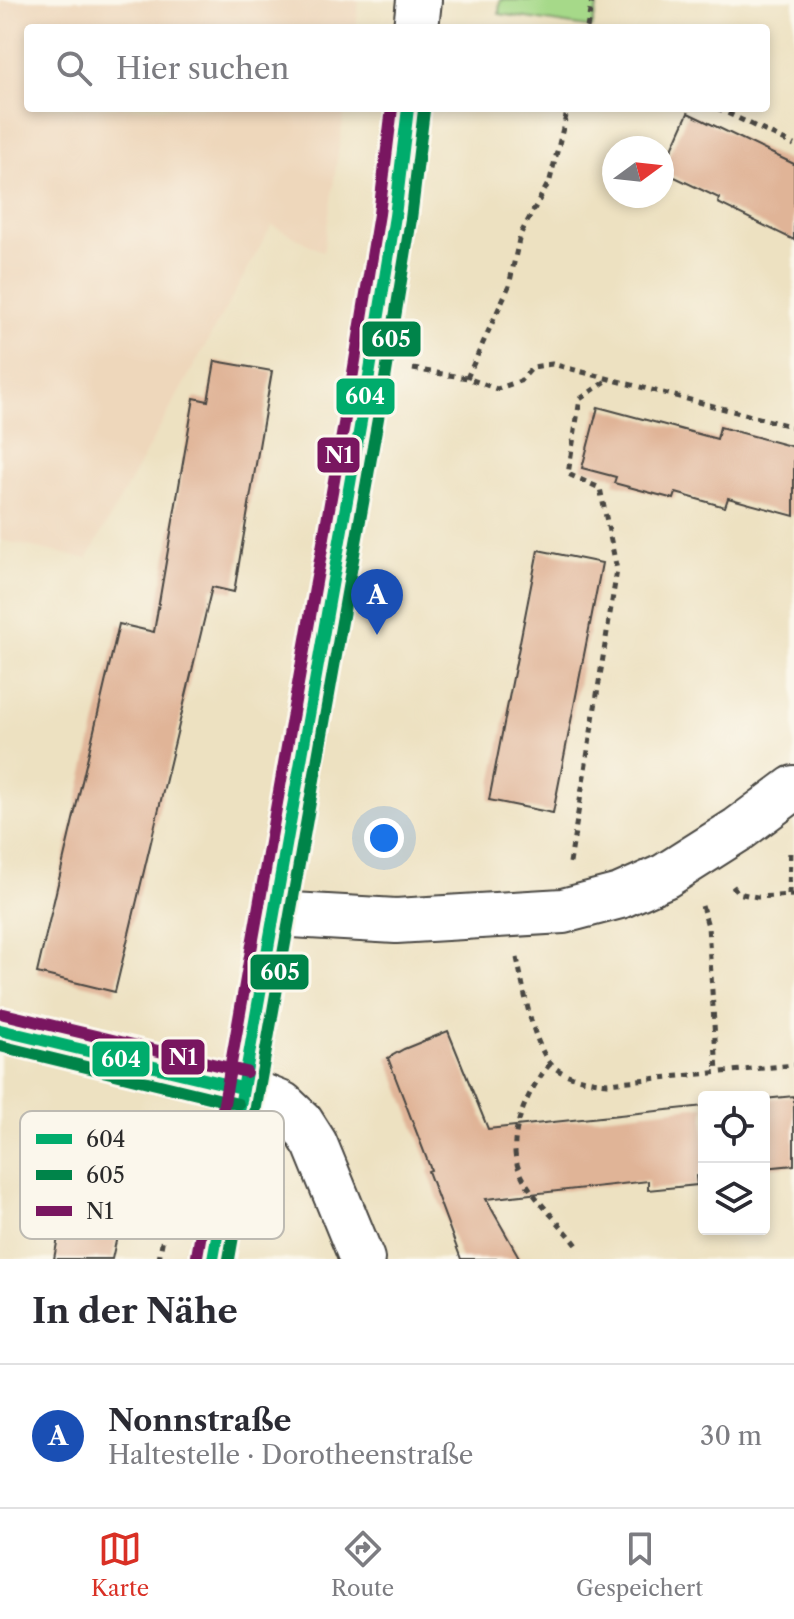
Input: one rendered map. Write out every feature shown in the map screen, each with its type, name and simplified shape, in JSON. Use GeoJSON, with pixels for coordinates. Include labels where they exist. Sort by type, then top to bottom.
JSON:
{"type":"FeatureCollection","features":[{"type":"Feature","properties":{"kind":"street"},"geometry":{"type":"LineString","coordinates":[[416,24],[419,0]]}},
{"type":"Feature","properties":{"kind":"street"},"geometry":{"type":"LineString","coordinates":[[238,1111],[371,363],[395,216],[408,112]]}},
{"type":"Feature","properties":{"kind":"street"},"geometry":{"type":"LineString","coordinates":[[275,914],[396,921],[563,911],[620,896],[691,860],[794,788]]}},
{"type":"Feature","properties":{"kind":"street"},"geometry":{"type":"LineString","coordinates":[[0,1030],[242,1088],[282,1104],[301,1122],[315,1144],[362,1259]]}},
{"type":"Feature","properties":{"kind":"street"},"geometry":{"type":"LineString","coordinates":[[213,1259],[216,1239]]}},
{"type":"Feature","properties":{"kind":"path"},"geometry":{"type":"LineString","coordinates":[[588,24],[592,0]]}},
{"type":"Feature","properties":{"kind":"path"},"geometry":{"type":"LineString","coordinates":[[467,378],[509,286],[520,235],[550,180],[567,112]]}},
{"type":"Feature","properties":{"kind":"path"},"geometry":{"type":"LineString","coordinates":[[725,112],[794,145]]}},
{"type":"Feature","properties":{"kind":"path"},"geometry":{"type":"LineString","coordinates":[[371,363],[467,378],[497,389],[520,381],[533,367],[552,364],[794,427]]}},
{"type":"Feature","properties":{"kind":"path"},"geometry":{"type":"LineString","coordinates":[[563,911],[617,570],[600,488],[568,474],[580,399],[609,379]]}},
{"type":"Feature","properties":{"kind":"path"},"geometry":{"type":"LineString","coordinates":[[691,860],[738,893],[757,897],[792,895],[790,840]]}},
{"type":"Feature","properties":{"kind":"path"},"geometry":{"type":"LineString","coordinates":[[691,860],[708,926],[717,1072]]}},
{"type":"Feature","properties":{"kind":"path"},"geometry":{"type":"LineString","coordinates":[[509,914],[529,1017],[550,1064],[581,1081],[608,1083],[794,1065]]}},
{"type":"Feature","properties":{"kind":"path"},"geometry":{"type":"LineString","coordinates":[[550,1064],[536,1079],[517,1127],[519,1171],[579,1248]]}},
{"type":"Feature","properties":{"kind":"path"},"geometry":{"type":"LineString","coordinates":[[159,1259],[163,1239]]}},
{"type":"Feature","properties":{"kind":"shaded area"},"geometry":{"type":"Polygon","coordinates":[[[0,0],[359,0],[356,24],[24,24],[24,112],[344,112],[323,252],[272,225],[87,559],[0,540],[0,0]]]}},
{"type":"Feature","properties":{"kind":"green space"},"geometry":{"type":"Polygon","coordinates":[[[500,0],[599,0],[593,24],[565,24],[499,14],[500,0]]]}},
{"type":"Feature","properties":{"kind":"building"},"geometry":{"type":"Polygon","coordinates":[[[688,113],[794,164],[794,240],[718,203],[719,198],[674,177],[674,144],[688,113]]]}},
{"type":"Feature","properties":{"kind":"building"},"geometry":{"type":"Polygon","coordinates":[[[215,361],[272,371],[234,592],[212,587],[115,992],[37,973],[119,624],[154,632],[194,398],[208,401],[215,361]]]}},
{"type":"Feature","properties":{"kind":"building"},"geometry":{"type":"Polygon","coordinates":[[[598,407],[717,439],[720,427],[794,447],[794,516],[728,498],[725,507],[676,493],[674,499],[614,483],[616,477],[582,468],[598,407]]]}},
{"type":"Feature","properties":{"kind":"building"},"geometry":{"type":"Polygon","coordinates":[[[538,550],[602,563],[553,813],[489,800],[538,550]]]}},
{"type":"Feature","properties":{"kind":"building"},"geometry":{"type":"Polygon","coordinates":[[[448,1031],[488,1129],[698,1107],[697,1185],[648,1190],[648,1181],[486,1199],[520,1259],[461,1259],[388,1058],[448,1031]]]}},
{"type":"Feature","properties":{"kind":"building"},"geometry":{"type":"Polygon","coordinates":[[[794,1096],[794,1165],[770,1167],[770,1098],[794,1096]]]}},
{"type":"Feature","properties":{"kind":"building"},"geometry":{"type":"Polygon","coordinates":[[[58,1239],[116,1239],[112,1259],[54,1259],[58,1239]]]}},
{"type":"Feature","properties":{"kind":"transit line","name":"N1"},"geometry":{"type":"LineString","coordinates":[[223,1111],[353,373],[379,214],[392,112]]}},
{"type":"Feature","properties":{"kind":"transit line","name":"604"},"geometry":{"type":"LineString","coordinates":[[239,1111],[369,376],[395,216],[408,112]]}},
{"type":"Feature","properties":{"kind":"transit line","name":"605"},"geometry":{"type":"LineString","coordinates":[[255,1111],[385,379],[411,219],[424,112]]}},
{"type":"Feature","properties":{"kind":"transit line","name":"N1"},"geometry":{"type":"LineString","coordinates":[[4,1014],[246,1072]]}},
{"type":"Feature","properties":{"kind":"transit line","name":"604"},"geometry":{"type":"LineString","coordinates":[[0,1030],[242,1088]]}},
{"type":"Feature","properties":{"kind":"transit line","name":"605"},"geometry":{"type":"LineString","coordinates":[[0,1046],[238,1104]]}},
{"type":"Feature","properties":{"kind":"transit line","name":"N1"},"geometry":{"type":"LineString","coordinates":[[197,1256],[200,1239]]}},
{"type":"Feature","properties":{"kind":"transit line","name":"604"},"geometry":{"type":"LineString","coordinates":[[213,1259],[217,1239]]}},
{"type":"Feature","properties":{"kind":"transit line","name":"605"},"geometry":{"type":"LineString","coordinates":[[229,1259],[233,1239]]}},
{"type":"Feature","properties":{"kind":"place","name":"Nonnstraße"},"geometry":{"type":"Point","coordinates":[377,635]}}]}
